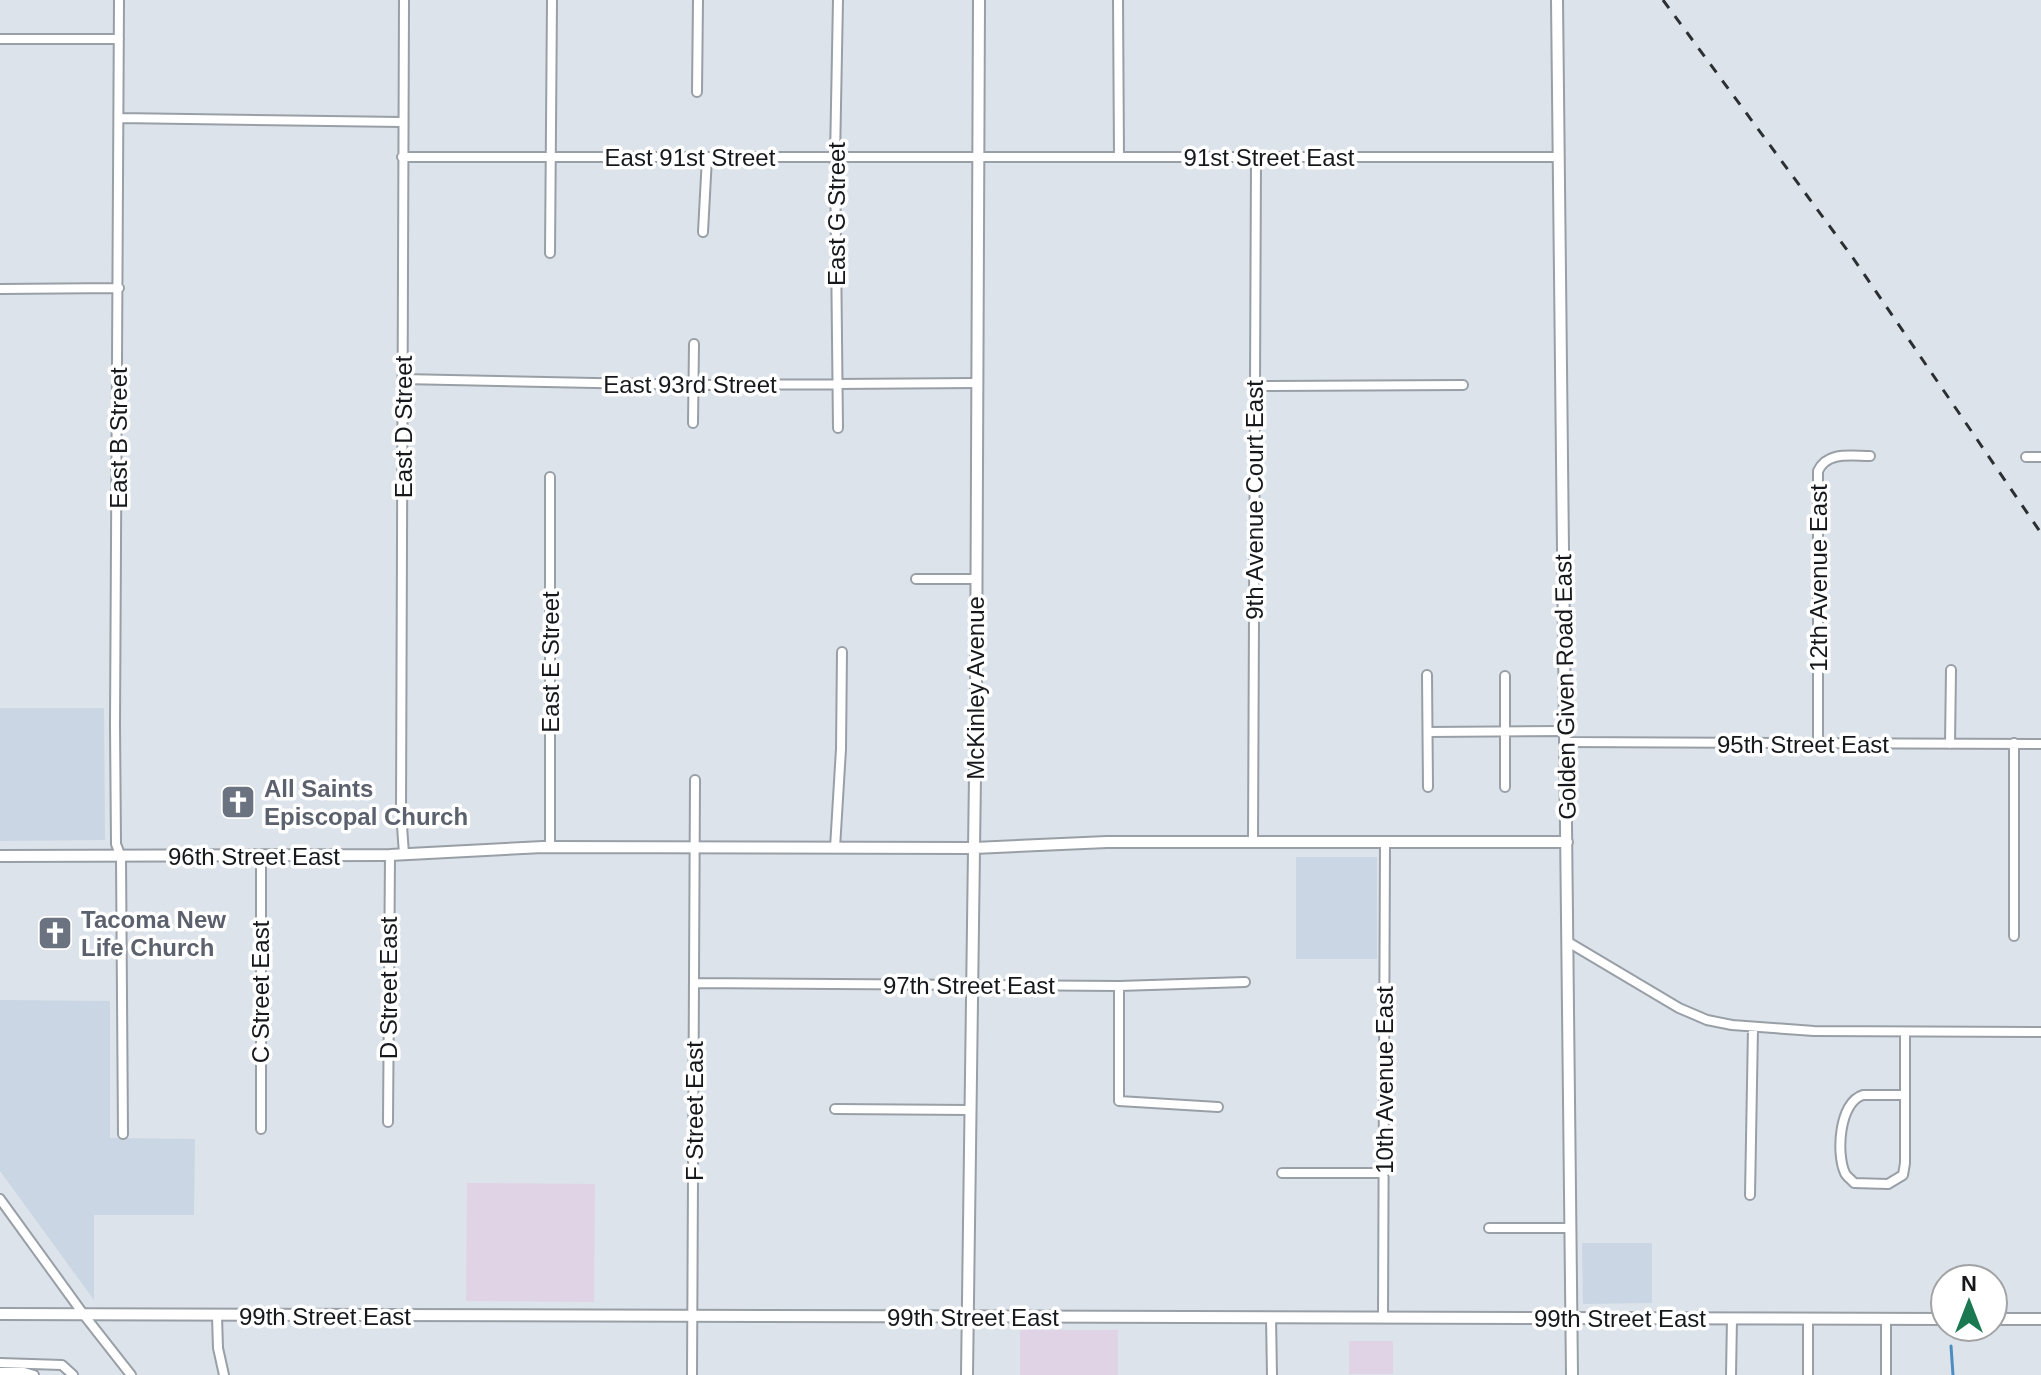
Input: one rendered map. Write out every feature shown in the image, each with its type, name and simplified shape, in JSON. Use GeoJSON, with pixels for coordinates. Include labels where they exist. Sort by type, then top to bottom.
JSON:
{"type":"FeatureCollection","features":[{"type":"Feature","properties":{"kind":"street","name":"East B Street"},"geometry":{"type":"LineString","coordinates":[[119,0],[115,755],[116,844],[121,857],[123,1134]]}},
{"type":"Feature","properties":{"kind":"street","name":"East D Street"},"geometry":{"type":"LineString","coordinates":[[404,0],[401,812],[404,854]]}},
{"type":"Feature","properties":{"kind":"street"},"geometry":{"type":"LineString","coordinates":[[550,253],[552,0]]}},
{"type":"Feature","properties":{"kind":"street"},"geometry":{"type":"LineString","coordinates":[[697,92],[698,0]]}},
{"type":"Feature","properties":{"kind":"street","name":"East G Street"},"geometry":{"type":"LineString","coordinates":[[838,0],[835,158],[838,428]]}},
{"type":"Feature","properties":{"kind":"street","name":"McKinley Avenue"},"geometry":{"type":"LineString","coordinates":[[967,1375],[974,848],[979,0]]}},
{"type":"Feature","properties":{"kind":"street"},"geometry":{"type":"LineString","coordinates":[[1118,0],[1119,156]]}},
{"type":"Feature","properties":{"kind":"street","name":"Golden Given Road East"},"geometry":{"type":"LineString","coordinates":[[1557,0],[1572,1375]]}},
{"type":"Feature","properties":{"kind":"street"},"geometry":{"type":"LineString","coordinates":[[0,39],[119,39]]}},
{"type":"Feature","properties":{"kind":"street"},"geometry":{"type":"LineString","coordinates":[[119,118],[402,122]]}},
{"type":"Feature","properties":{"kind":"street","name":"East 91st Street"},"geometry":{"type":"LineString","coordinates":[[402,157],[978,157]]}},
{"type":"Feature","properties":{"kind":"street"},"geometry":{"type":"LineString","coordinates":[[703,232],[707,157]]}},
{"type":"Feature","properties":{"kind":"street","name":"91st Street East"},"geometry":{"type":"LineString","coordinates":[[978,157],[1559,157]]}},
{"type":"Feature","properties":{"kind":"street","name":"9th Avenue Court East"},"geometry":{"type":"LineString","coordinates":[[1253,842],[1256,158]]}},
{"type":"Feature","properties":{"kind":"street"},"geometry":{"type":"LineString","coordinates":[[0,289],[119,288]]}},
{"type":"Feature","properties":{"kind":"street"},"geometry":{"type":"LineString","coordinates":[[693,423],[694,344]]}},
{"type":"Feature","properties":{"kind":"street","name":"East 93rd Street"},"geometry":{"type":"LineString","coordinates":[[402,379],[693,385],[977,383]]}},
{"type":"Feature","properties":{"kind":"street"},"geometry":{"type":"LineString","coordinates":[[1254,386],[1463,385]]}},
{"type":"Feature","properties":{"kind":"street","name":"12th Avenue East"},"geometry":{"type":"LineString","coordinates":[[1818,744],[1818,471],[1829,458],[1870,456]]}},
{"type":"Feature","properties":{"kind":"street"},"geometry":{"type":"LineString","coordinates":[[2026,457],[2041,457]]}},
{"type":"Feature","properties":{"kind":"street","name":"East E Street"},"geometry":{"type":"LineString","coordinates":[[550,477],[550,847]]}},
{"type":"Feature","properties":{"kind":"street"},"geometry":{"type":"LineString","coordinates":[[916,579],[975,579]]}},
{"type":"Feature","properties":{"kind":"street"},"geometry":{"type":"LineString","coordinates":[[835,848],[841,749],[842,652]]}},
{"type":"Feature","properties":{"kind":"street"},"geometry":{"type":"LineString","coordinates":[[1950,744],[1951,670]]}},
{"type":"Feature","properties":{"kind":"street"},"geometry":{"type":"LineString","coordinates":[[1427,675],[1428,787]]}},
{"type":"Feature","properties":{"kind":"street"},"geometry":{"type":"LineString","coordinates":[[1505,676],[1505,787]]}},
{"type":"Feature","properties":{"kind":"street","name":"95th Street East"},"geometry":{"type":"LineString","coordinates":[[1428,732],[1505,731],[1564,737],[1818,744],[2041,744]]}},
{"type":"Feature","properties":{"kind":"street"},"geometry":{"type":"LineString","coordinates":[[2014,743],[2014,936]]}},
{"type":"Feature","properties":{"kind":"street","name":"F Street East"},"geometry":{"type":"LineString","coordinates":[[692,1375],[695,780]]}},
{"type":"Feature","properties":{"kind":"street","name":"96th Street East"},"geometry":{"type":"LineString","coordinates":[[0,856],[390,855],[507,847],[974,848],[1107,842],[1385,843]]}},
{"type":"Feature","properties":{"kind":"street"},"geometry":{"type":"LineString","coordinates":[[1385,843],[1567,842]]}},
{"type":"Feature","properties":{"kind":"street","name":"10th Avenue East"},"geometry":{"type":"LineString","coordinates":[[1383,1317],[1385,843]]}},
{"type":"Feature","properties":{"kind":"street","name":"D Street East"},"geometry":{"type":"LineString","coordinates":[[388,1122],[390,855]]}},
{"type":"Feature","properties":{"kind":"street","name":"C Street East"},"geometry":{"type":"LineString","coordinates":[[261,856],[261,1129]]}},
{"type":"Feature","properties":{"kind":"street"},"geometry":{"type":"LineString","coordinates":[[1568,942],[1679,1008],[1707,1020],[1753,1028],[2041,1032]]}},
{"type":"Feature","properties":{"kind":"street","name":"97th Street East"},"geometry":{"type":"LineString","coordinates":[[694,983],[1119,986],[1245,982]]}},
{"type":"Feature","properties":{"kind":"street"},"geometry":{"type":"LineString","coordinates":[[1119,986],[1119,1101],[1218,1107]]}},
{"type":"Feature","properties":{"kind":"street"},"geometry":{"type":"LineString","coordinates":[[1750,1195],[1753,1028]]}},
{"type":"Feature","properties":{"kind":"street"},"geometry":{"type":"LineString","coordinates":[[1905,1032],[1905,1095],[1905,1163],[1903,1175],[1888,1184],[1854,1183],[1847,1176],[1843,1163],[1843,1117],[1846,1107],[1854,1099],[1874,1093],[1905,1095]]}},
{"type":"Feature","properties":{"kind":"street"},"geometry":{"type":"LineString","coordinates":[[835,1109],[969,1110]]}},
{"type":"Feature","properties":{"kind":"street"},"geometry":{"type":"LineString","coordinates":[[1282,1173],[1384,1173]]}},
{"type":"Feature","properties":{"kind":"street"},"geometry":{"type":"LineString","coordinates":[[0,1199],[131,1375]]}},
{"type":"Feature","properties":{"kind":"street"},"geometry":{"type":"LineString","coordinates":[[1489,1228],[1570,1228]]}},
{"type":"Feature","properties":{"kind":"street","name":"99th Street East"},"geometry":{"type":"LineString","coordinates":[[0,1314],[1929,1319]]}},
{"type":"Feature","properties":{"kind":"street"},"geometry":{"type":"LineString","coordinates":[[217,1316],[218,1348],[224,1375]]}},
{"type":"Feature","properties":{"kind":"street"},"geometry":{"type":"LineString","coordinates":[[1271,1317],[1272,1375]]}},
{"type":"Feature","properties":{"kind":"street"},"geometry":{"type":"LineString","coordinates":[[1731,1375],[1732,1318]]}},
{"type":"Feature","properties":{"kind":"street"},"geometry":{"type":"LineString","coordinates":[[1808,1319],[1808,1375]]}},
{"type":"Feature","properties":{"kind":"street"},"geometry":{"type":"LineString","coordinates":[[1886,1319],[1886,1375]]}},
{"type":"Feature","properties":{"kind":"street"},"geometry":{"type":"LineString","coordinates":[[2009,1319],[2041,1319]]}},
{"type":"Feature","properties":{"kind":"street"},"geometry":{"type":"LineString","coordinates":[[0,1363],[62,1365],[73,1375]]}},
{"type":"Feature","properties":{"kind":"street"},"geometry":{"type":"LineString","coordinates":[[0,1372],[34,1375]]}},
{"type":"Feature","properties":{"kind":"shaded area"},"geometry":{"type":"Polygon","coordinates":[[[0,708],[104,708],[105,840],[0,841],[0,708]]]}},
{"type":"Feature","properties":{"kind":"shaded area"},"geometry":{"type":"Polygon","coordinates":[[[1296,857],[1377,857],[1377,959],[1296,959],[1296,857]]]}},
{"type":"Feature","properties":{"kind":"shaded area"},"geometry":{"type":"Polygon","coordinates":[[[0,1000],[110,1001],[110,1138],[195,1139],[194,1215],[94,1215],[94,1300],[0,1171],[0,1000]]]}},
{"type":"Feature","properties":{"kind":"shaded area"},"geometry":{"type":"Polygon","coordinates":[[[467,1183],[595,1184],[594,1302],[466,1301],[467,1183]]]}},
{"type":"Feature","properties":{"kind":"shaded area"},"geometry":{"type":"Polygon","coordinates":[[[1582,1243],[1652,1243],[1652,1303],[1583,1304],[1582,1243]]]}},
{"type":"Feature","properties":{"kind":"shaded area"},"geometry":{"type":"Polygon","coordinates":[[[1020,1330],[1118,1330],[1118,1375],[1020,1375],[1020,1330]]]}},
{"type":"Feature","properties":{"kind":"shaded area"},"geometry":{"type":"Polygon","coordinates":[[[1349,1341],[1393,1341],[1393,1374],[1349,1374],[1349,1341]]]}},
{"type":"Feature","properties":{"kind":"waterway"},"geometry":{"type":"LineString","coordinates":[[1951,1346],[1953,1375]]}},
{"type":"Feature","properties":{"kind":"railway"},"geometry":{"type":"LineString","coordinates":[[1663,0],[1853,258],[2041,533]]}},
{"type":"Feature","properties":{"kind":"place","name":"All Saints Episcopal Church"},"geometry":{"type":"Point","coordinates":[238,802]}},
{"type":"Feature","properties":{"kind":"place","name":"Tacoma New Life Church"},"geometry":{"type":"Point","coordinates":[55,933]}}]}
